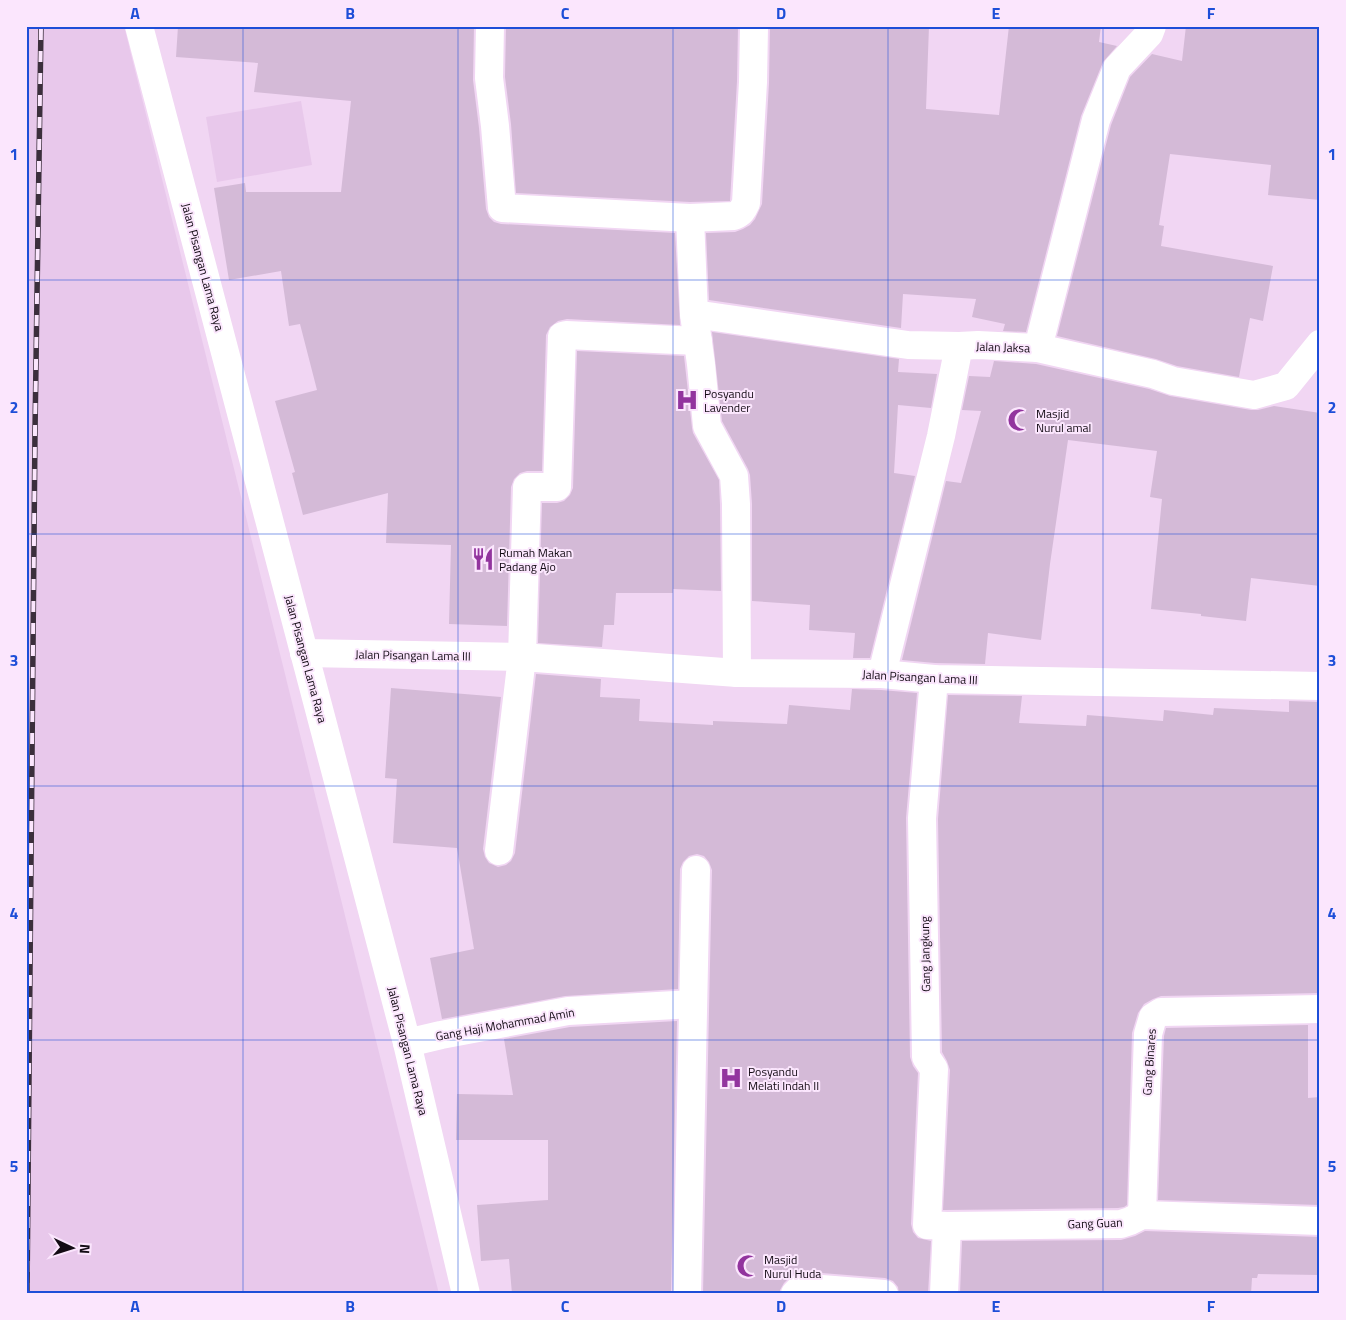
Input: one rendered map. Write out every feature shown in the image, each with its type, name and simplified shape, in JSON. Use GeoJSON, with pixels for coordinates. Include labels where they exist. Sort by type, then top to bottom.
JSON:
{"type":"FeatureCollection","features":[{"type":"Feature","properties":{"kind":"street","name":"Jalan Pisangan Lama Raya"},"geometry":{"type":"LineString","coordinates":[[139,26],[407,1043],[466,1294]]}},
{"type":"Feature","properties":{"kind":"street"},"geometry":{"type":"LineString","coordinates":[[490,26],[489,78],[502,208],[690,218],[734,216],[740,214],[744,209],[746,203],[754,26]]}},
{"type":"Feature","properties":{"kind":"street","name":"Jalan Jaksa"},"geometry":{"type":"LineString","coordinates":[[882,674],[941,436],[959,346],[1038,348],[1096,120],[1117,68],[1149,34],[1152,26]]}},
{"type":"Feature","properties":{"kind":"street"},"geometry":{"type":"LineString","coordinates":[[690,218],[694,314],[707,426],[734,476],[736,504],[736,673]]}},
{"type":"Feature","properties":{"kind":"street"},"geometry":{"type":"LineString","coordinates":[[694,314],[908,345],[959,346]]}},
{"type":"Feature","properties":{"kind":"street"},"geometry":{"type":"LineString","coordinates":[[499,850],[522,657],[527,487],[557,488],[562,336],[659,338],[698,341]]}},
{"type":"Feature","properties":{"kind":"street"},"geometry":{"type":"LineString","coordinates":[[1038,348],[1153,374],[1173,381],[1254,395],[1286,386],[1320,344]]}},
{"type":"Feature","properties":{"kind":"street","name":"Jalan Pisangan Lama III"},"geometry":{"type":"LineString","coordinates":[[304,653],[522,657],[736,673],[882,674],[934,679],[1320,686]]}},
{"type":"Feature","properties":{"kind":"street","name":"Gang Jangkung"},"geometry":{"type":"LineString","coordinates":[[934,679],[922,818],[926,1057],[934,1069],[926,1223],[937,1226],[944,1294]]}},
{"type":"Feature","properties":{"kind":"street"},"geometry":{"type":"LineString","coordinates":[[687,1294],[696,870]]}},
{"type":"Feature","properties":{"kind":"street","name":"Gang Haji Mohammad Amin"},"geometry":{"type":"LineString","coordinates":[[407,1043],[568,1011],[693,1004]]}},
{"type":"Feature","properties":{"kind":"street","name":"Gang Binares"},"geometry":{"type":"LineString","coordinates":[[1142,1215],[1148,1034],[1154,1017],[1161,1012],[1320,1009]]}},
{"type":"Feature","properties":{"kind":"street","name":"Gang Guan"},"geometry":{"type":"LineString","coordinates":[[937,1226],[1121,1224],[1142,1215],[1320,1221]]}},
{"type":"Feature","properties":{"kind":"street"},"geometry":{"type":"LineString","coordinates":[[796,1294],[801,1288],[884,1294]]}},
{"type":"Feature","properties":{"kind":"shaded area"},"geometry":{"type":"Polygon","coordinates":[[[26,26],[124,26],[439,1294],[26,1294],[26,26]]]}},
{"type":"Feature","properties":{"kind":"shaded area"},"geometry":{"type":"Polygon","coordinates":[[[301,101],[312,165],[217,182],[206,117],[301,101]]]}},
{"type":"Feature","properties":{"kind":"building"},"geometry":{"type":"Polygon","coordinates":[[[178,26],[474,26],[473,80],[486,209],[489,217],[494,222],[501,224],[675,233],[680,325],[567,319],[558,321],[550,327],[546,335],[542,471],[520,473],[514,479],[511,487],[507,626],[449,624],[451,545],[386,543],[388,493],[303,515],[292,473],[295,472],[275,401],[317,390],[300,324],[289,326],[281,271],[229,280],[214,188],[245,183],[246,192],[341,192],[351,101],[254,92],[258,63],[176,57],[178,26]]]}},
{"type":"Feature","properties":{"kind":"building"},"geometry":{"type":"Polygon","coordinates":[[[506,26],[738,26],[737,81],[730,201],[690,202],[516,193],[511,124],[505,77],[506,26]]]}},
{"type":"Feature","properties":{"kind":"building"},"geometry":{"type":"Polygon","coordinates":[[[770,26],[929,26],[926,109],[999,115],[1009,26],[1101,26],[1099,42],[1117,46],[1103,62],[1081,116],[1026,332],[1003,331],[1005,324],[972,317],[976,299],[903,294],[901,328],[709,300],[706,233],[735,232],[743,229],[755,219],[762,204],[769,83],[770,26]]]}},
{"type":"Feature","properties":{"kind":"building"},"geometry":{"type":"Polygon","coordinates":[[[1186,26],[1320,26],[1320,200],[1268,195],[1271,165],[1170,154],[1159,225],[1164,226],[1161,246],[1273,266],[1263,321],[1250,318],[1239,377],[1177,366],[1156,359],[1057,336],[1111,125],[1130,77],[1152,54],[1182,61],[1186,26]]]}},
{"type":"Feature","properties":{"kind":"building"},"geometry":{"type":"Polygon","coordinates":[[[712,332],[899,359],[898,372],[937,374],[931,408],[898,405],[894,473],[915,476],[870,658],[853,658],[855,633],[809,630],[810,605],[752,601],[752,504],[750,475],[722,421],[712,332]]]}},
{"type":"Feature","properties":{"kind":"building"},"geometry":{"type":"Polygon","coordinates":[[[577,351],[684,356],[693,433],[719,480],[721,591],[673,589],[673,593],[616,593],[614,625],[604,625],[602,647],[538,643],[542,503],[564,501],[570,495],[573,488],[577,351]]]}},
{"type":"Feature","properties":{"kind":"building"},"geometry":{"type":"Polygon","coordinates":[[[994,361],[1036,364],[1149,389],[1170,396],[1251,410],[1274,406],[1320,413],[1320,586],[1251,578],[1246,621],[1151,609],[1162,499],[1150,497],[1157,451],[1068,440],[1041,640],[988,633],[985,664],[902,660],[946,481],[961,483],[981,411],[962,410],[969,376],[990,377],[994,361]]]}},
{"type":"Feature","properties":{"kind":"building"},"geometry":{"type":"Polygon","coordinates":[[[536,674],[601,679],[600,697],[640,699],[639,721],[713,725],[713,721],[787,724],[789,705],[850,710],[852,689],[917,693],[906,818],[910,1057],[918,1073],[911,1224],[913,1232],[918,1238],[931,1241],[928,1294],[899,1294],[898,1287],[893,1281],[885,1278],[809,1272],[795,1273],[784,1283],[780,1294],[703,1294],[712,870],[704,856],[697,854],[689,856],[683,862],[680,869],[678,989],[565,996],[442,1019],[430,958],[474,949],[457,848],[393,843],[397,779],[385,778],[391,688],[501,697],[483,849],[489,863],[498,867],[506,865],[511,861],[515,853],[536,674]]]}},
{"type":"Feature","properties":{"kind":"building"},"geometry":{"type":"Polygon","coordinates":[[[948,695],[1022,696],[1019,723],[1086,726],[1087,715],[1163,721],[1164,710],[1213,715],[1214,708],[1289,712],[1289,701],[1320,702],[1320,993],[1161,996],[1144,1004],[1138,1013],[1132,1033],[1127,1205],[1124,1207],[943,1210],[950,1070],[942,1052],[938,819],[948,695]]]}},
{"type":"Feature","properties":{"kind":"building"},"geometry":{"type":"Polygon","coordinates":[[[677,1021],[671,1294],[512,1294],[509,1259],[481,1261],[477,1205],[548,1200],[548,1140],[456,1140],[457,1094],[513,1095],[504,1039],[570,1027],[677,1021]]]}},
{"type":"Feature","properties":{"kind":"building"},"geometry":{"type":"Polygon","coordinates":[[[1308,1025],[1308,1098],[1320,1097],[1320,1205],[1158,1200],[1164,1036],[1166,1028],[1308,1025]]]}},
{"type":"Feature","properties":{"kind":"building"},"geometry":{"type":"Polygon","coordinates":[[[1145,1231],[1320,1237],[1320,1275],[1258,1274],[1257,1278],[1252,1278],[1251,1294],[960,1294],[962,1241],[1121,1240],[1145,1231]]]}},
{"type":"Feature","properties":{"kind":"railway"},"geometry":{"type":"LineString","coordinates":[[27,1294],[35,431],[41,26]]}},
{"type":"Feature","properties":{"kind":"place","name":"Posyandu Lavender"},"geometry":{"type":"Point","coordinates":[687,400]}},
{"type":"Feature","properties":{"kind":"place","name":"Masjid Nurul amal"},"geometry":{"type":"Point","coordinates":[1019,420]}},
{"type":"Feature","properties":{"kind":"place","name":"Rumah Makan Padang Ajo"},"geometry":{"type":"Point","coordinates":[483,559]}},
{"type":"Feature","properties":{"kind":"place","name":"Posyandu Melati Indah II"},"geometry":{"type":"Point","coordinates":[731,1078]}},
{"type":"Feature","properties":{"kind":"place","name":"Masjid Nurul Huda"},"geometry":{"type":"Point","coordinates":[748,1266]}}]}
